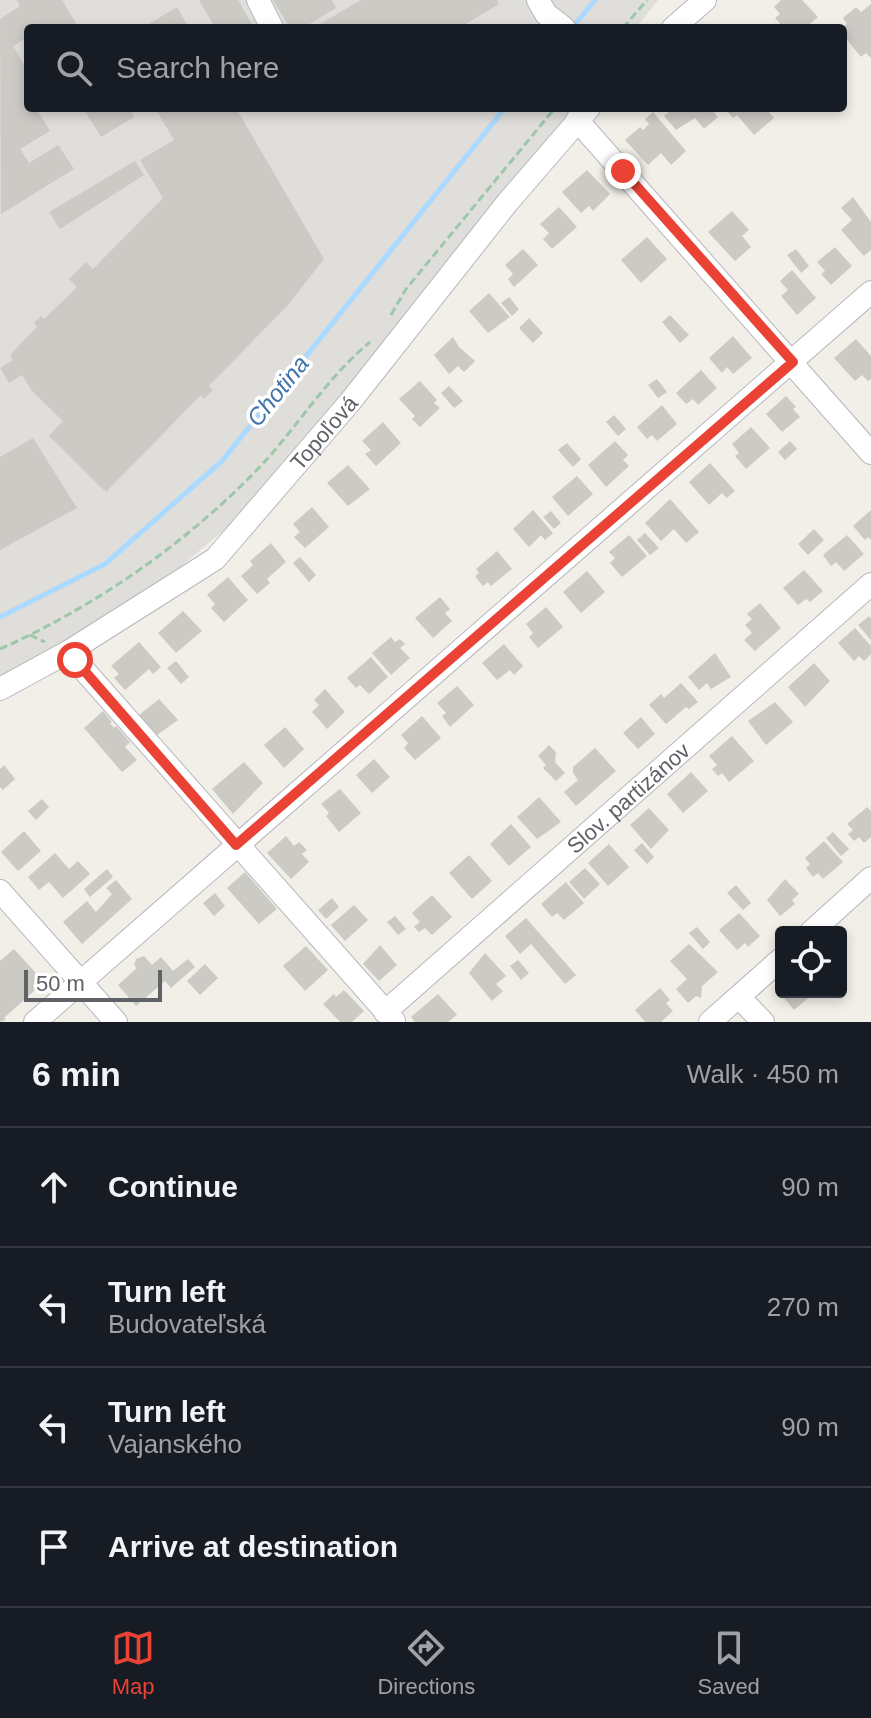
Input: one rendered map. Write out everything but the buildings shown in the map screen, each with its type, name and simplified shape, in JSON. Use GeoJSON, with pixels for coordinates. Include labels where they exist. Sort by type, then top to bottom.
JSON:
{"type":"FeatureCollection","features":[{"type":"Feature","properties":{"kind":"street"},"geometry":{"type":"LineString","coordinates":[[258,0],[270,24]]}},
{"type":"Feature","properties":{"kind":"street"},"geometry":{"type":"LineString","coordinates":[[538,0],[558,24]]}},
{"type":"Feature","properties":{"kind":"street"},"geometry":{"type":"LineString","coordinates":[[678,24],[705,0]]}},
{"type":"Feature","properties":{"kind":"street"},"geometry":{"type":"LineString","coordinates":[[583,114],[871,453]]}},
{"type":"Feature","properties":{"kind":"street","name":"Topoľová"},"geometry":{"type":"LineString","coordinates":[[0,689],[68,652],[215,559],[350,402],[507,203],[583,114]]}},
{"type":"Feature","properties":{"kind":"street"},"geometry":{"type":"LineString","coordinates":[[35,1022],[871,292]]}},
{"type":"Feature","properties":{"kind":"street","name":"Slov. partizánov"},"geometry":{"type":"LineString","coordinates":[[68,652],[390,1017],[871,584]]}},
{"type":"Feature","properties":{"kind":"street"},"geometry":{"type":"LineString","coordinates":[[818,926],[871,878]]}},
{"type":"Feature","properties":{"kind":"street"},"geometry":{"type":"LineString","coordinates":[[0,891],[116,1022]]}},
{"type":"Feature","properties":{"kind":"street"},"geometry":{"type":"LineString","coordinates":[[710,1022],[775,964]]}},
{"type":"Feature","properties":{"kind":"street"},"geometry":{"type":"LineString","coordinates":[[739,997],[763,1022]]}},
{"type":"Feature","properties":{"kind":"path"},"geometry":{"type":"LineString","coordinates":[[626,24],[647,0]]}},
{"type":"Feature","properties":{"kind":"path"},"geometry":{"type":"LineString","coordinates":[[387,322],[406,289],[552,112]]}},
{"type":"Feature","properties":{"kind":"path"},"geometry":{"type":"LineString","coordinates":[[0,649],[126,579],[198,525],[253,474],[346,362],[369,343]]}},
{"type":"Feature","properties":{"kind":"shaded area"},"geometry":{"type":"Polygon","coordinates":[[[0,0],[658,0],[639,24],[24,24],[24,112],[570,112],[419,303],[236,520],[103,632],[0,682],[0,0]]]}},
{"type":"Feature","properties":{"kind":"waterway","name":"Chotina"},"geometry":{"type":"LineString","coordinates":[[575,24],[595,0]]}},
{"type":"Feature","properties":{"kind":"waterway","name":"Chotina"},"geometry":{"type":"LineString","coordinates":[[0,617],[105,564],[222,461],[502,112]]}},
{"type":"Feature","properties":{"kind":"route"},"geometry":{"type":"LineString","coordinates":[[75,660],[236,845],[793,362],[623,171]]}}]}
